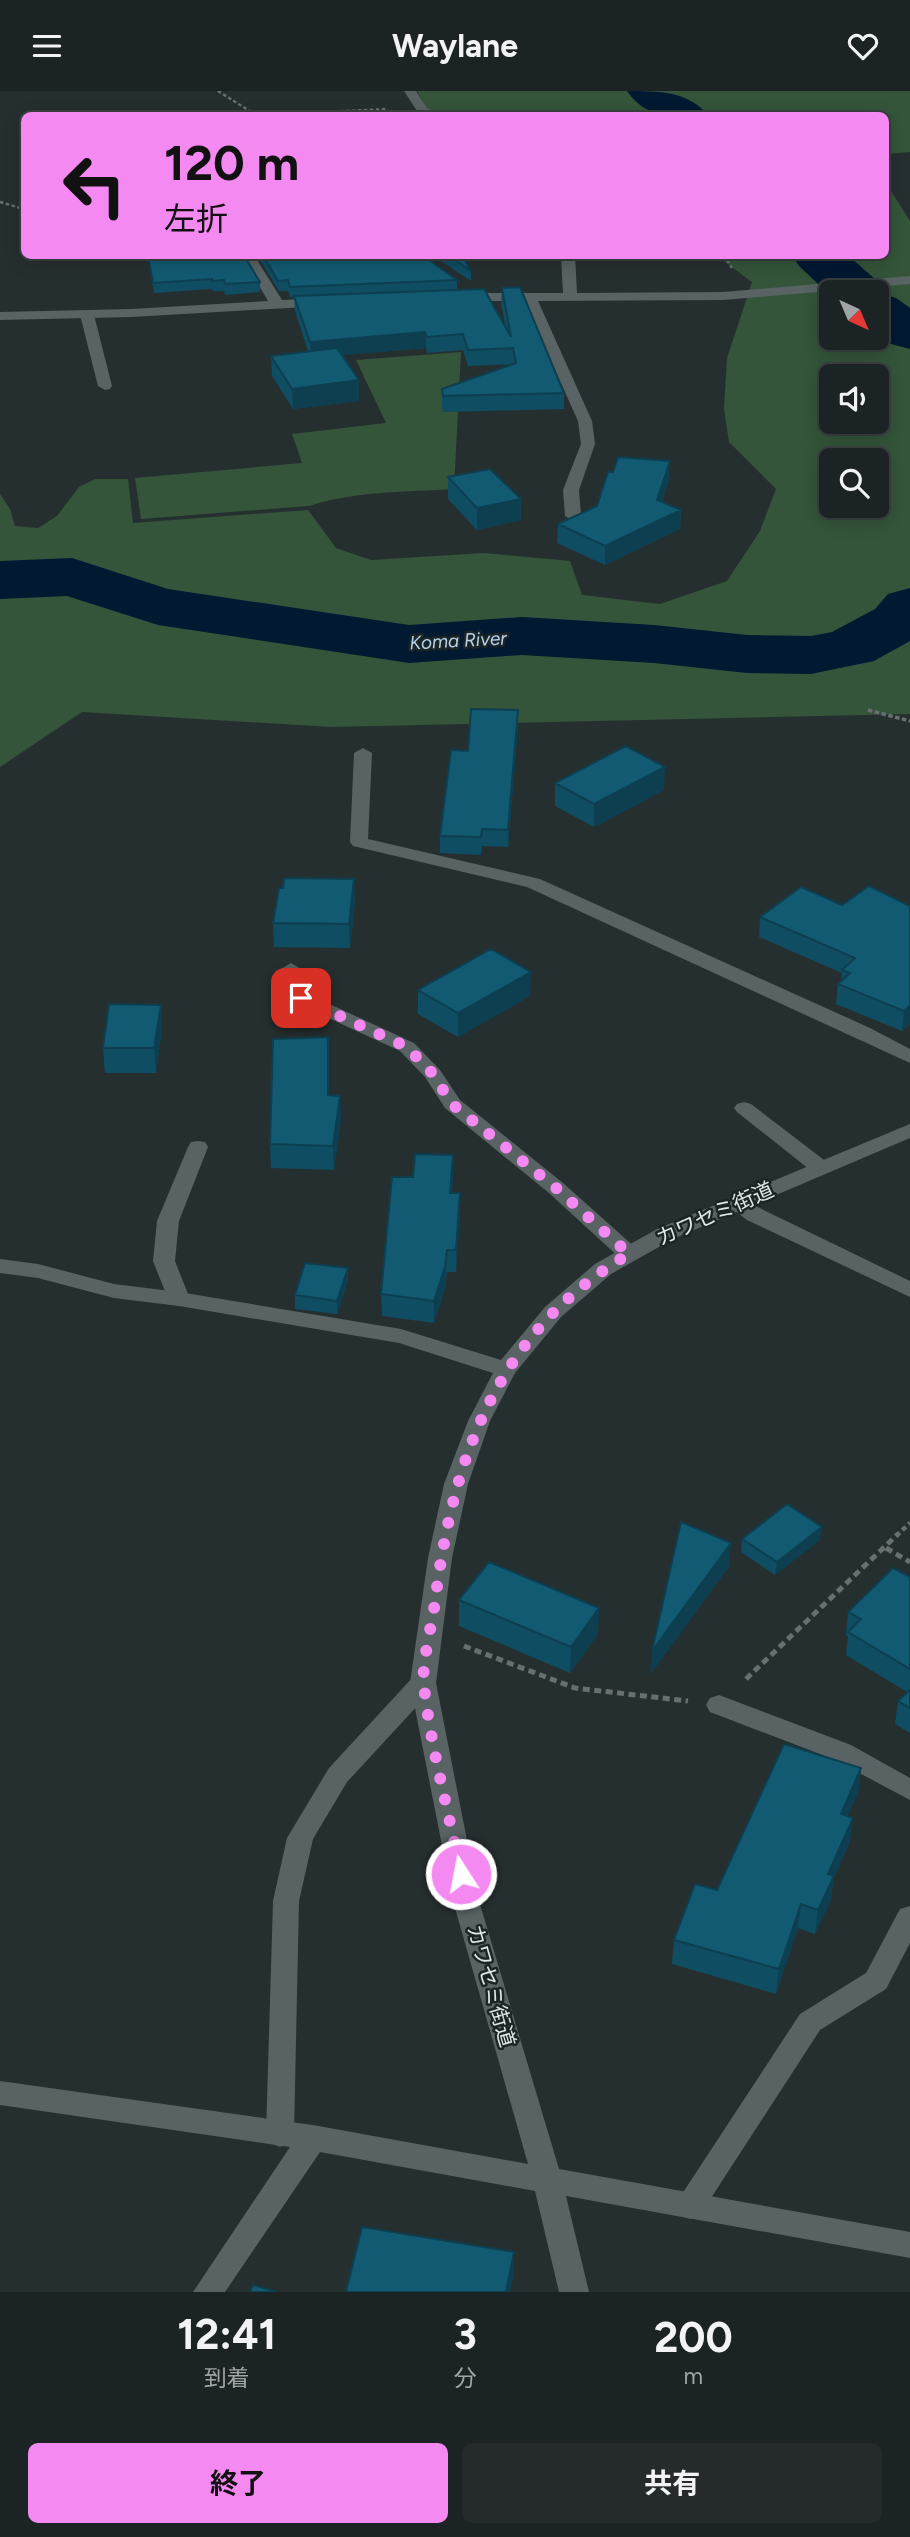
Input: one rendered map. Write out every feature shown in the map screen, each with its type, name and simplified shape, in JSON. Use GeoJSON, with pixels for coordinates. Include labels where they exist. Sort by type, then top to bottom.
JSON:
{"type":"FeatureCollection","features":[{"type":"Feature","properties":{"kind":"street"},"geometry":{"type":"LineString","coordinates":[[410,91],[423,111],[427,112]]}},
{"type":"Feature","properties":{"kind":"street"},"geometry":{"type":"LineString","coordinates":[[249,259],[277,304]]}},
{"type":"Feature","properties":{"kind":"street"},"geometry":{"type":"LineString","coordinates":[[568,259],[570,297]]}},
{"type":"Feature","properties":{"kind":"street"},"geometry":{"type":"LineString","coordinates":[[439,298],[760,295],[910,280]]}},
{"type":"Feature","properties":{"kind":"street"},"geometry":{"type":"LineString","coordinates":[[460,283],[479,296]]}},
{"type":"Feature","properties":{"kind":"street"},"geometry":{"type":"LineString","coordinates":[[530,298],[584,421],[588,444],[570,490],[573,516]]}},
{"type":"Feature","properties":{"kind":"street"},"geometry":{"type":"LineString","coordinates":[[0,316],[87,315],[331,302]]}},
{"type":"Feature","properties":{"kind":"street"},"geometry":{"type":"LineString","coordinates":[[87,315],[105,386]]}},
{"type":"Feature","properties":{"kind":"street"},"geometry":{"type":"LineString","coordinates":[[363,753],[359,842],[533,883],[863,1032],[910,1057]]}},
{"type":"Feature","properties":{"kind":"street"},"geometry":{"type":"LineString","coordinates":[[291,969],[301,998],[407,1047],[433,1074],[452,1104],[556,1188],[629,1254]]}},
{"type":"Feature","properties":{"kind":"street"},"geometry":{"type":"LineString","coordinates":[[744,1108],[821,1168]]}},
{"type":"Feature","properties":{"kind":"street","name":"カワセミ街道"},"geometry":{"type":"LineString","coordinates":[[574,2292],[547,2179],[466,1901],[423,1683],[440,1558],[456,1484],[479,1421],[506,1369],[553,1312],[603,1269],[666,1234],[910,1130]]}},
{"type":"Feature","properties":{"kind":"street"},"geometry":{"type":"LineString","coordinates":[[179,1299],[164,1261],[168,1221],[198,1147]]}},
{"type":"Feature","properties":{"kind":"street"},"geometry":{"type":"LineString","coordinates":[[737,1204],[754,1215],[910,1290]]}},
{"type":"Feature","properties":{"kind":"street"},"geometry":{"type":"LineString","coordinates":[[0,1266],[38,1271],[114,1291],[179,1299],[401,1336],[506,1369]]}},
{"type":"Feature","properties":{"kind":"street"},"geometry":{"type":"LineString","coordinates":[[280,2134],[286,1901],[300,1838],[338,1775],[423,1683]]}},
{"type":"Feature","properties":{"kind":"street"},"geometry":{"type":"LineString","coordinates":[[719,1705],[842,1752],[910,1790]]}},
{"type":"Feature","properties":{"kind":"street"},"geometry":{"type":"LineString","coordinates":[[690,2206],[810,2022],[876,1981],[910,1917]]}},
{"type":"Feature","properties":{"kind":"street"},"geometry":{"type":"LineString","coordinates":[[0,2093],[313,2138],[910,2245]]}},
{"type":"Feature","properties":{"kind":"street"},"geometry":{"type":"LineString","coordinates":[[208,2292],[313,2138]]}},
{"type":"Feature","properties":{"kind":"path"},"geometry":{"type":"LineString","coordinates":[[218,91],[251,112]]}},
{"type":"Feature","properties":{"kind":"path"},"geometry":{"type":"LineString","coordinates":[[306,112],[356,109],[423,111]]}},
{"type":"Feature","properties":{"kind":"path"},"geometry":{"type":"LineString","coordinates":[[0,202],[21,208]]}},
{"type":"Feature","properties":{"kind":"path"},"geometry":{"type":"LineString","coordinates":[[868,710],[910,721]]}},
{"type":"Feature","properties":{"kind":"path"},"geometry":{"type":"LineString","coordinates":[[430,1633],[575,1688],[719,1705],[910,1523]]}},
{"type":"Feature","properties":{"kind":"path"},"geometry":{"type":"LineString","coordinates":[[886,1548],[910,1562]]}},
{"type":"Feature","properties":{"kind":"green space"},"geometry":{"type":"Polygon","coordinates":[[[417,91],[910,91],[910,152],[889,154],[889,112],[428,111],[417,91]]]}},
{"type":"Feature","properties":{"kind":"green space"},"geometry":{"type":"Polygon","coordinates":[[[889,188],[910,221],[910,714],[331,727],[82,712],[0,767],[0,494],[10,509],[15,526],[38,528],[57,516],[79,487],[95,479],[128,479],[133,523],[308,510],[336,548],[371,560],[484,553],[570,561],[582,595],[660,604],[727,581],[760,531],[776,489],[729,442],[724,409],[727,358],[752,282],[721,259],[889,259],[889,188]]]}},
{"type":"Feature","properties":{"kind":"green space"},"geometry":{"type":"Polygon","coordinates":[[[461,352],[454,489],[363,495],[309,506],[141,519],[135,478],[302,463],[292,434],[386,423],[356,360],[461,352]]]}},
{"type":"Feature","properties":{"kind":"building"},"geometry":{"type":"Polygon","coordinates":[[[149,259],[246,259],[260,282],[225,284],[224,280],[212,279],[153,283],[149,259]]]}},
{"type":"Feature","properties":{"kind":"building"},"geometry":{"type":"Polygon","coordinates":[[[265,259],[428,259],[457,280],[290,287],[288,280],[278,281],[265,259]]]}},
{"type":"Feature","properties":{"kind":"building"},"geometry":{"type":"Polygon","coordinates":[[[454,259],[464,259],[471,271],[454,259]]]}},
{"type":"Feature","properties":{"kind":"building"},"geometry":{"type":"Polygon","coordinates":[[[520,287],[564,393],[443,396],[442,389],[516,363],[513,348],[468,350],[463,334],[427,337],[425,332],[310,342],[294,296],[484,289],[511,337],[502,288],[520,287]]]}},
{"type":"Feature","properties":{"kind":"building"},"geometry":{"type":"Polygon","coordinates":[[[337,348],[359,380],[292,389],[271,356],[337,348]]]}},
{"type":"Feature","properties":{"kind":"building"},"geometry":{"type":"Polygon","coordinates":[[[618,457],[670,461],[657,500],[681,510],[605,546],[558,524],[597,506],[608,472],[613,472],[618,457]]]}},
{"type":"Feature","properties":{"kind":"building"},"geometry":{"type":"Polygon","coordinates":[[[490,469],[521,499],[477,508],[448,477],[490,469]]]}},
{"type":"Feature","properties":{"kind":"building"},"geometry":{"type":"Polygon","coordinates":[[[471,709],[518,710],[508,830],[482,829],[481,837],[440,836],[451,750],[468,751],[471,709]]]}},
{"type":"Feature","properties":{"kind":"building"},"geometry":{"type":"Polygon","coordinates":[[[626,746],[665,767],[594,804],[555,783],[626,746]]]}},
{"type":"Feature","properties":{"kind":"building"},"geometry":{"type":"Polygon","coordinates":[[[284,878],[354,879],[349,924],[273,923],[279,888],[283,888],[284,878]]]}},
{"type":"Feature","properties":{"kind":"building"},"geometry":{"type":"Polygon","coordinates":[[[869,886],[910,906],[910,1005],[904,1011],[838,984],[850,973],[842,970],[855,958],[760,917],[801,887],[842,905],[869,886]]]}},
{"type":"Feature","properties":{"kind":"building"},"geometry":{"type":"Polygon","coordinates":[[[491,949],[531,972],[458,1013],[418,990],[491,949]]]}},
{"type":"Feature","properties":{"kind":"building"},"geometry":{"type":"Polygon","coordinates":[[[109,1004],[161,1005],[154,1048],[103,1048],[109,1004]]]}},
{"type":"Feature","properties":{"kind":"building"},"geometry":{"type":"Polygon","coordinates":[[[328,1037],[328,1095],[340,1096],[333,1146],[270,1144],[273,1039],[328,1037]]]}},
{"type":"Feature","properties":{"kind":"building"},"geometry":{"type":"Polygon","coordinates":[[[415,1154],[453,1155],[450,1193],[460,1193],[456,1250],[447,1250],[445,1267],[434,1301],[381,1294],[392,1177],[413,1177],[415,1154]]]}},
{"type":"Feature","properties":{"kind":"building"},"geometry":{"type":"Polygon","coordinates":[[[305,1263],[348,1268],[337,1301],[295,1295],[305,1263]]]}},
{"type":"Feature","properties":{"kind":"building"},"geometry":{"type":"Polygon","coordinates":[[[787,1504],[822,1527],[777,1562],[742,1539],[787,1504]]]}},
{"type":"Feature","properties":{"kind":"building"},"geometry":{"type":"Polygon","coordinates":[[[681,1522],[731,1543],[652,1651],[681,1522]]]}},
{"type":"Feature","properties":{"kind":"building"},"geometry":{"type":"Polygon","coordinates":[[[489,1562],[599,1608],[571,1647],[459,1600],[489,1562]]]}},
{"type":"Feature","properties":{"kind":"building"},"geometry":{"type":"Polygon","coordinates":[[[893,1568],[910,1577],[910,1669],[848,1632],[861,1619],[848,1612],[893,1568]]]}},
{"type":"Feature","properties":{"kind":"building"},"geometry":{"type":"Polygon","coordinates":[[[910,1690],[910,1708],[898,1701],[910,1690]]]}},
{"type":"Feature","properties":{"kind":"building"},"geometry":{"type":"Polygon","coordinates":[[[784,1744],[861,1768],[841,1814],[853,1818],[828,1874],[834,1876],[818,1910],[801,1904],[779,1969],[674,1940],[695,1884],[717,1890],[784,1744]]]}},
{"type":"Feature","properties":{"kind":"building"},"geometry":{"type":"Polygon","coordinates":[[[362,2227],[514,2252],[506,2292],[346,2292],[362,2227]]]}},
{"type":"Feature","properties":{"kind":"building"},"geometry":{"type":"Polygon","coordinates":[[[253,2285],[277,2292],[250,2292],[253,2285]]]}},
{"type":"Feature","properties":{"kind":"waterway","name":"Koma River"},"geometry":{"type":"LineString","coordinates":[[650,91],[681,112]]}},
{"type":"Feature","properties":{"kind":"waterway","name":"Koma River"},"geometry":{"type":"LineString","coordinates":[[821,259],[845,280]]}},
{"type":"Feature","properties":{"kind":"waterway","name":"Koma River"},"geometry":{"type":"LineString","coordinates":[[889,318],[910,333]]}},
{"type":"Feature","properties":{"kind":"waterway","name":"Koma River"},"geometry":{"type":"LineString","coordinates":[[0,580],[72,577],[158,606],[409,644],[522,636],[654,644],[747,654],[811,655],[851,647],[897,622],[910,607]]}},
{"type":"Feature","properties":{"kind":"route"},"geometry":{"type":"LineString","coordinates":[[301,998],[407,1047],[433,1074],[452,1104],[556,1188],[629,1254],[603,1269],[553,1312],[506,1369],[479,1421],[456,1484],[440,1558],[423,1683],[461,1874]]}}]}
